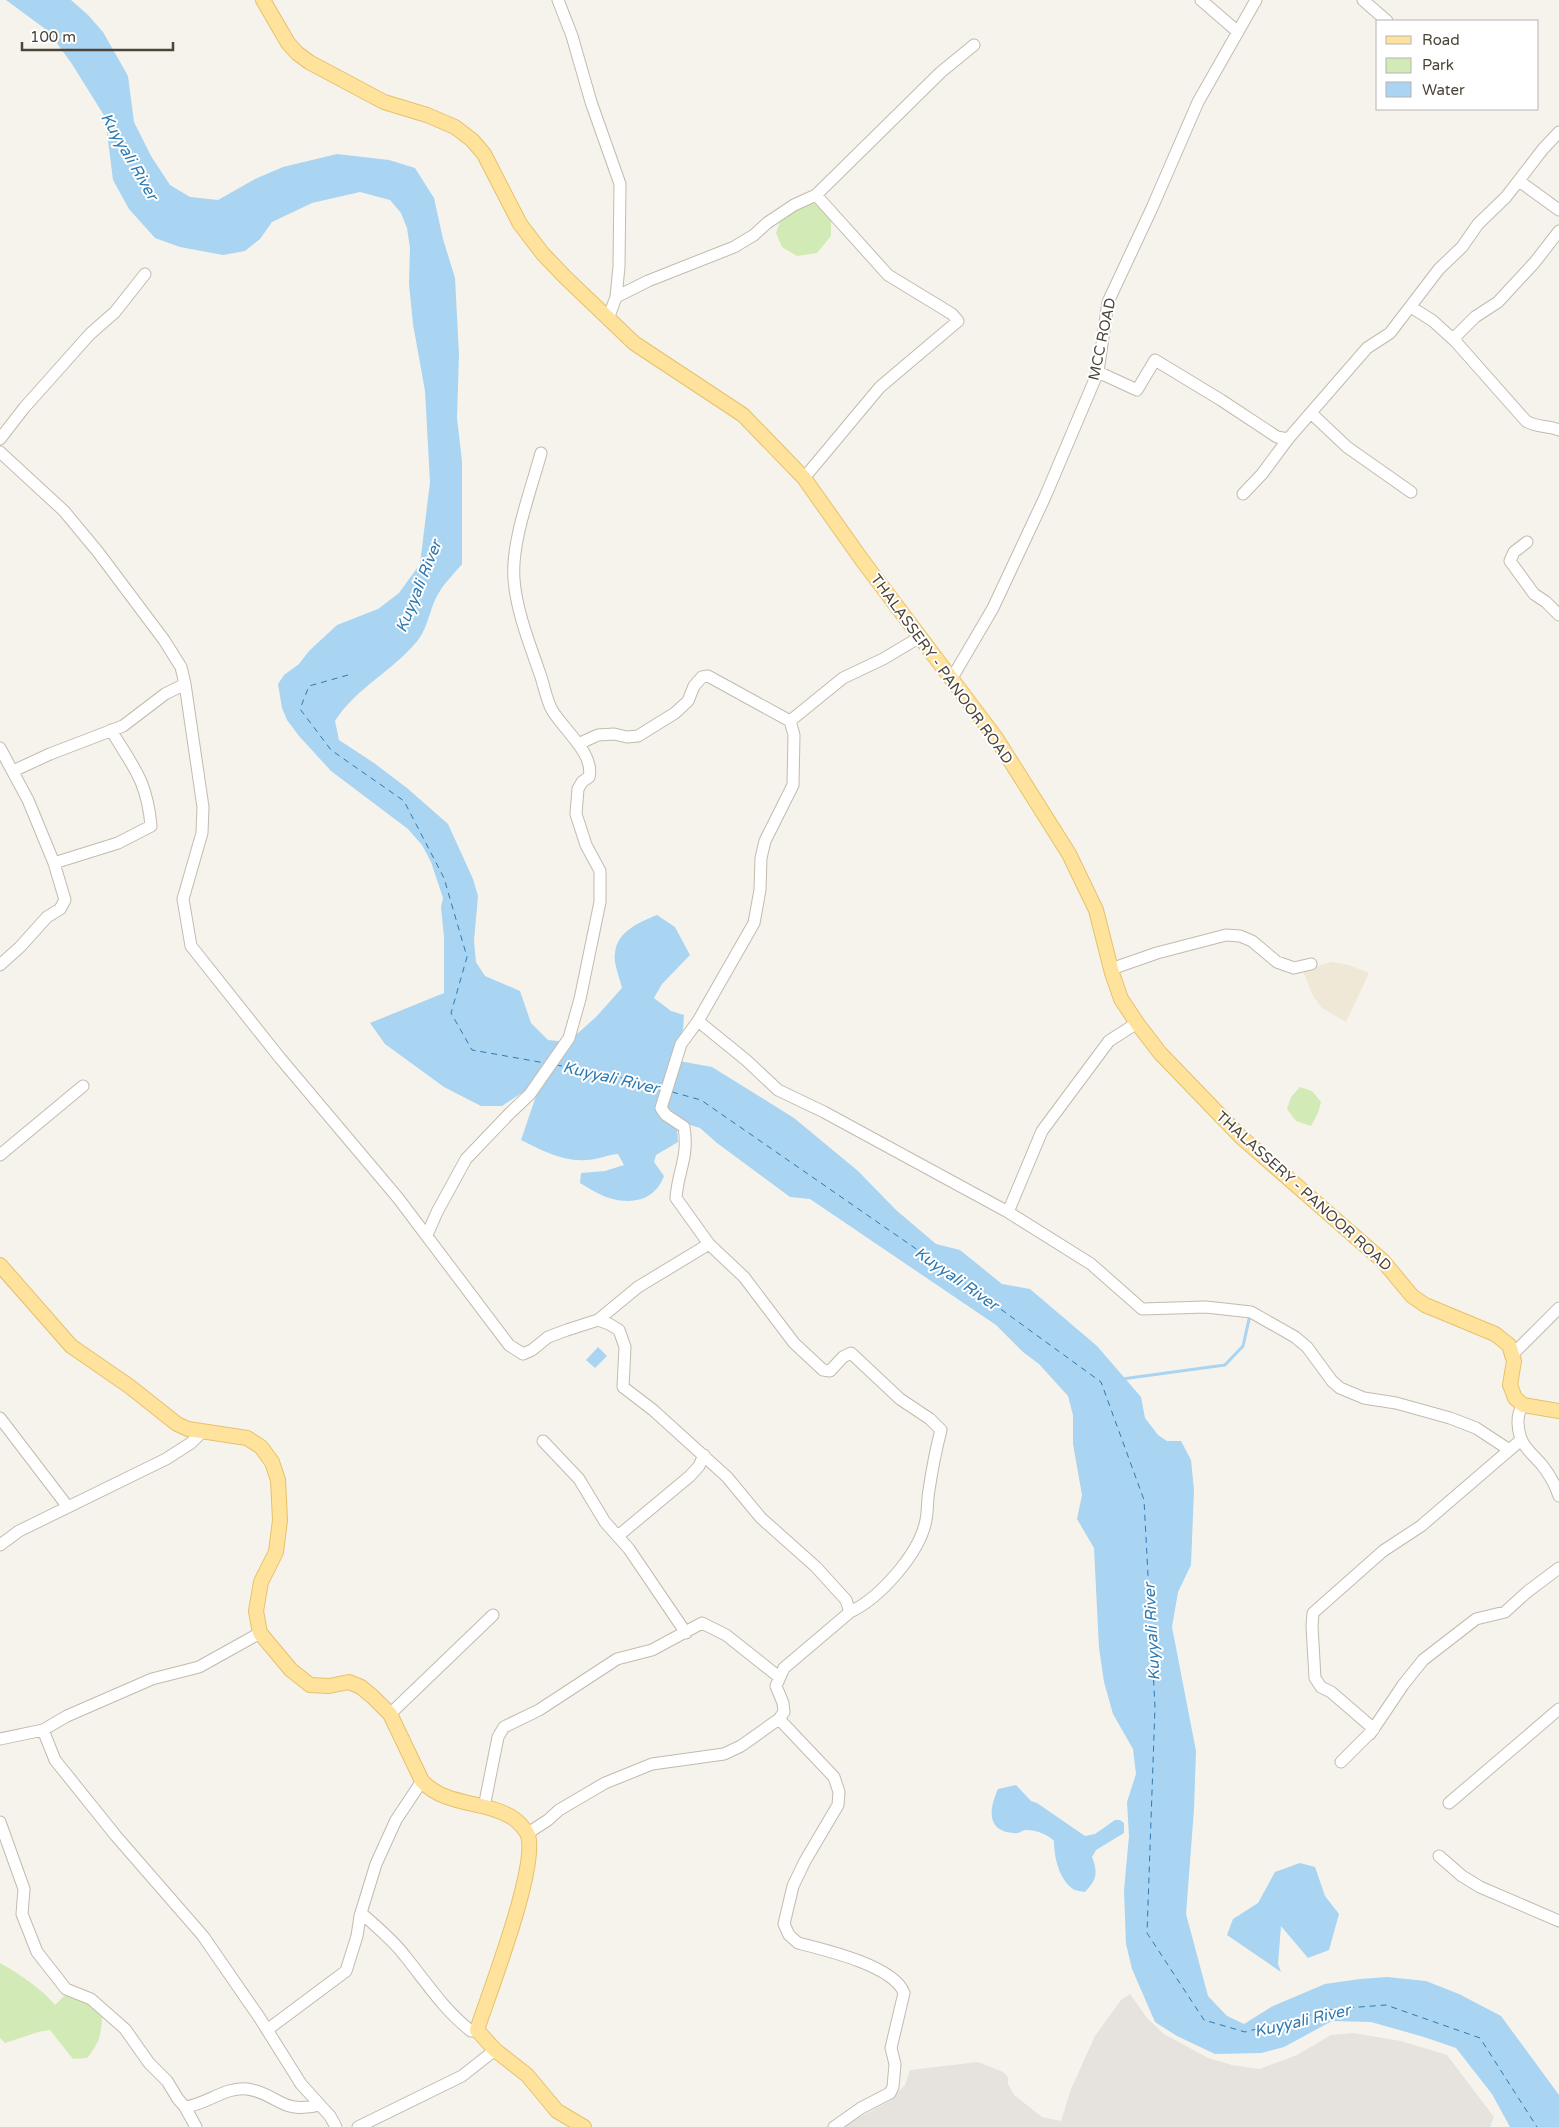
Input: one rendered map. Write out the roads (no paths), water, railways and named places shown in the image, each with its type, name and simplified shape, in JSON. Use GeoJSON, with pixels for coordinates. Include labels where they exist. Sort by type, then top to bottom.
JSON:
{"type":"FeatureCollection","features":[{"type":"Feature","properties":{"kind":"main road","name":"THALASSERY - PANOOR ROAD"},"geometry":{"type":"LineString","coordinates":[[263,0],[288,43],[309,62],[384,102],[455,127],[472,140],[484,154],[520,224],[543,254],[640,348],[743,415],[804,478],[862,560],[996,738],[1069,854],[1096,910],[1111,969],[1121,999],[1160,1053],[1241,1137],[1383,1261],[1412,1296],[1425,1304],[1495,1334],[1509,1345],[1512,1355]]}},
{"type":"Feature","properties":{"kind":"main road"},"geometry":{"type":"LineString","coordinates":[[0,1265],[71,1346],[129,1386],[177,1424],[188,1429],[248,1438],[261,1447],[272,1462],[278,1480],[280,1520],[276,1552],[261,1582],[256,1611],[260,1633],[299,1678],[310,1685],[329,1686],[349,1682],[361,1687],[390,1714],[422,1781],[429,1789],[452,1800],[484,1807],[513,1818],[528,1833],[530,1844],[524,1881],[510,1932],[477,2030],[495,2050],[527,2075],[557,2111],[584,2127]]}},
{"type":"Feature","properties":{"kind":"main road"},"geometry":{"type":"LineString","coordinates":[[1512,1355],[1514,1362],[1510,1385],[1515,1398],[1523,1405],[1559,1411]]}},
{"type":"Feature","properties":{"kind":"street"},"geometry":{"type":"LineString","coordinates":[[558,0],[572,36],[591,102],[620,184],[616,297],[608,319]]}},
{"type":"Feature","properties":{"kind":"street"},"geometry":{"type":"LineString","coordinates":[[1201,0],[1238,32]]}},
{"type":"Feature","properties":{"kind":"street","name":"MCC ROAD"},"geometry":{"type":"LineString","coordinates":[[952,678],[993,608],[1045,497],[1098,372],[1108,302],[1152,208],[1198,102],[1256,0]]}},
{"type":"Feature","properties":{"kind":"street"},"geometry":{"type":"LineString","coordinates":[[1363,0],[1386,20]]}},
{"type":"Feature","properties":{"kind":"street"},"geometry":{"type":"LineString","coordinates":[[616,297],[648,281],[734,247],[754,235],[767,223],[794,205],[816,195],[941,72],[974,45]]}},
{"type":"Feature","properties":{"kind":"street"},"geometry":{"type":"LineString","coordinates":[[1243,494],[1262,474],[1288,439],[1347,369],[1367,348],[1390,333],[1439,269],[1462,247],[1478,224],[1506,197],[1543,149],[1559,132]]}},
{"type":"Feature","properties":{"kind":"street"},"geometry":{"type":"LineString","coordinates":[[1519,181],[1533,189],[1559,210]]}},
{"type":"Feature","properties":{"kind":"street"},"geometry":{"type":"LineString","coordinates":[[804,478],[880,387],[958,321],[952,314],[888,275],[816,195]]}},
{"type":"Feature","properties":{"kind":"street"},"geometry":{"type":"LineString","coordinates":[[1456,342],[1456,336],[1475,317],[1498,302],[1535,262],[1559,231]]}},
{"type":"Feature","properties":{"kind":"street"},"geometry":{"type":"LineString","coordinates":[[0,439],[24,408],[90,334],[115,312],[145,274]]}},
{"type":"Feature","properties":{"kind":"street"},"geometry":{"type":"LineString","coordinates":[[1411,307],[1433,321],[1456,342],[1526,421],[1535,427],[1551,427],[1559,430]]}},
{"type":"Feature","properties":{"kind":"street"},"geometry":{"type":"LineString","coordinates":[[1098,372],[1137,390],[1155,360],[1277,436],[1288,439]]}},
{"type":"Feature","properties":{"kind":"street"},"geometry":{"type":"LineString","coordinates":[[1311,412],[1347,447],[1411,492]]}},
{"type":"Feature","properties":{"kind":"street"},"geometry":{"type":"LineString","coordinates":[[0,452],[64,511],[98,552],[164,640],[181,668],[203,807],[202,833],[183,899],[191,946],[280,1058],[398,1198],[509,1345],[523,1354],[548,1338],[598,1320],[638,1286],[709,1244]]}},
{"type":"Feature","properties":{"kind":"street"},"geometry":{"type":"LineString","coordinates":[[427,1235],[437,1212],[466,1159],[530,1094],[569,1038],[580,999],[600,894],[600,871],[586,845],[576,814],[578,789],[582,782],[589,777],[590,765],[578,744],[551,708],[522,619],[514,579],[516,546],[541,453]]}},
{"type":"Feature","properties":{"kind":"street"},"geometry":{"type":"LineString","coordinates":[[1527,542],[1514,552],[1510,562],[1534,594],[1546,602],[1559,615]]}},
{"type":"Feature","properties":{"kind":"street"},"geometry":{"type":"LineString","coordinates":[[790,721],[844,678],[884,659],[920,637]]}},
{"type":"Feature","properties":{"kind":"street"},"geometry":{"type":"LineString","coordinates":[[528,1833],[559,1810],[606,1783],[652,1764],[724,1754],[741,1746],[779,1719],[784,1712],[783,1703],[776,1686],[779,1677],[791,1662],[850,1612],[873,1598],[890,1583],[919,1541],[926,1521],[929,1490],[941,1430],[930,1419],[900,1399],[852,1353],[843,1357],[830,1371],[823,1370],[794,1343],[744,1277],[709,1244],[676,1198],[677,1184],[684,1166],[687,1143],[684,1127],[666,1115],[661,1108],[681,1044],[698,1021],[754,923],[760,890],[761,858],[765,842],[793,785],[794,735],[790,721],[708,676],[702,677],[694,686],[688,701],[675,713],[638,736],[598,735],[578,744]]}},
{"type":"Feature","properties":{"kind":"street"},"geometry":{"type":"LineString","coordinates":[[13,771],[123,726],[165,694],[185,684]]}},
{"type":"Feature","properties":{"kind":"street"},"geometry":{"type":"LineString","coordinates":[[54,863],[118,843],[151,826],[145,790],[136,768],[111,730]]}},
{"type":"Feature","properties":{"kind":"street"},"geometry":{"type":"LineString","coordinates":[[0,748],[28,800],[54,863],[65,900],[63,905],[46,917],[20,947],[0,965]]}},
{"type":"Feature","properties":{"kind":"street"},"geometry":{"type":"LineString","coordinates":[[1111,969],[1157,953],[1226,935],[1240,936],[1252,942],[1277,962],[1294,968],[1311,964]]}},
{"type":"Feature","properties":{"kind":"street"},"geometry":{"type":"LineString","coordinates":[[698,1021],[746,1060],[778,1090],[824,1112],[1008,1212],[1092,1264],[1142,1308],[1206,1307],[1251,1312],[1295,1337],[1307,1347],[1327,1375],[1340,1388],[1364,1398],[1396,1403],[1450,1418],[1476,1428],[1508,1449]]}},
{"type":"Feature","properties":{"kind":"street"},"geometry":{"type":"LineString","coordinates":[[1008,1212],[1042,1131],[1109,1041],[1137,1023]]}},
{"type":"Feature","properties":{"kind":"street"},"geometry":{"type":"LineString","coordinates":[[0,1155],[83,1086]]}},
{"type":"Feature","properties":{"kind":"street"},"geometry":{"type":"LineString","coordinates":[[1512,1355],[1559,1308]]}},
{"type":"Feature","properties":{"kind":"street"},"geometry":{"type":"LineString","coordinates":[[598,1320],[619,1330],[622,1338],[625,1347],[623,1388],[653,1410],[727,1477],[760,1518],[816,1567],[846,1600],[850,1612]]}},
{"type":"Feature","properties":{"kind":"street"},"geometry":{"type":"LineString","coordinates":[[1523,1405],[1518,1412],[1518,1436],[1527,1450],[1554,1482],[1559,1496]]}},
{"type":"Feature","properties":{"kind":"street"},"geometry":{"type":"LineString","coordinates":[[0,1418],[68,1507]]}},
{"type":"Feature","properties":{"kind":"street"},"geometry":{"type":"LineString","coordinates":[[0,1545],[19,1531],[166,1459],[192,1443],[203,1431]]}},
{"type":"Feature","properties":{"kind":"street"},"geometry":{"type":"LineString","coordinates":[[1374,1729],[1331,1692],[1321,1687],[1315,1678],[1313,1612],[1383,1551],[1440,1510],[1508,1449],[1521,1440]]}},
{"type":"Feature","properties":{"kind":"street"},"geometry":{"type":"LineString","coordinates":[[543,1441],[579,1479],[604,1522],[618,1536],[660,1592],[686,1633]]}},
{"type":"Feature","properties":{"kind":"street"},"geometry":{"type":"LineString","coordinates":[[618,1536],[690,1476],[699,1466],[704,1455]]}},
{"type":"Feature","properties":{"kind":"street"},"geometry":{"type":"LineString","coordinates":[[1358,1749],[1423,1660],[1476,1619],[1505,1612],[1527,1592],[1559,1568]]}},
{"type":"Feature","properties":{"kind":"street"},"geometry":{"type":"LineString","coordinates":[[390,1714],[493,1615]]}},
{"type":"Feature","properties":{"kind":"street"},"geometry":{"type":"LineString","coordinates":[[484,1807],[498,1737],[504,1727],[539,1710],[617,1659],[652,1650],[702,1623],[715,1628],[748,1650],[779,1677]]}},
{"type":"Feature","properties":{"kind":"street"},"geometry":{"type":"LineString","coordinates":[[0,1739],[43,1730],[67,1716],[152,1679],[200,1667],[260,1633]]}},
{"type":"Feature","properties":{"kind":"street"},"geometry":{"type":"LineString","coordinates":[[1449,1803],[1559,1709]]}},
{"type":"Feature","properties":{"kind":"street"},"geometry":{"type":"LineString","coordinates":[[779,1719],[834,1777],[839,1792],[838,1805],[805,1861],[793,1886],[784,1924],[789,1936],[798,1943],[874,1967],[900,1984],[904,1993],[891,2048],[895,2064],[893,2087],[890,2093],[861,2108],[834,2127]]}},
{"type":"Feature","properties":{"kind":"street"},"geometry":{"type":"LineString","coordinates":[[1340,1762],[1374,1729]]}},
{"type":"Feature","properties":{"kind":"street"},"geometry":{"type":"LineString","coordinates":[[43,1730],[55,1760],[116,1836],[203,1936],[301,2084],[330,2116],[336,2127]]}},
{"type":"Feature","properties":{"kind":"street"},"geometry":{"type":"LineString","coordinates":[[267,2030],[346,1971],[376,1864],[396,1820],[422,1781]]}},
{"type":"Feature","properties":{"kind":"street"},"geometry":{"type":"LineString","coordinates":[[0,1822],[24,1889],[22,1914],[37,1952],[66,1988],[91,1999],[125,2029],[149,2063],[167,2081],[196,2127]]}},
{"type":"Feature","properties":{"kind":"street"},"geometry":{"type":"LineString","coordinates":[[1439,1856],[1462,1876],[1480,1887],[1559,1921]]}},
{"type":"Feature","properties":{"kind":"street"},"geometry":{"type":"LineString","coordinates":[[361,1914],[382,1931],[404,1954],[427,1986],[457,2020],[471,2031],[477,2030]]}},
{"type":"Feature","properties":{"kind":"street"},"geometry":{"type":"LineString","coordinates":[[358,2127],[462,2076],[495,2050]]}},
{"type":"Feature","properties":{"kind":"street"},"geometry":{"type":"LineString","coordinates":[[185,2107],[196,2106],[222,2092],[239,2089],[260,2092],[291,2108],[307,2108],[320,2105]]}},
{"type":"Feature","properties":{"kind":"water","name":"Kuyyali River"},"geometry":{"type":"Polygon","coordinates":[[[6,0],[71,0],[88,15],[103,32],[128,76],[134,122],[151,156],[170,185],[190,197],[218,200],[255,179],[283,167],[337,154],[389,160],[415,168],[434,198],[443,239],[455,278],[459,354],[457,418],[462,461],[462,564],[437,597],[425,628],[418,640],[353,699],[335,721],[339,740],[407,788],[448,824],[473,879],[478,896],[474,941],[476,962],[485,976],[520,991],[531,1023],[548,1040],[568,1042],[596,1017],[622,988],[615,957],[620,939],[630,928],[657,915],[675,927],[690,955],[662,984],[654,998],[671,1011],[684,1015],[683,1030],[674,1047],[657,1109],[677,1128],[678,1142],[656,1155],[654,1162],[664,1176],[655,1191],[642,1199],[626,1201],[609,1198],[580,1183],[581,1173],[605,1171],[624,1165],[618,1154],[590,1160],[569,1159],[536,1148],[521,1140],[537,1093],[526,1090],[502,1106],[481,1106],[444,1087],[385,1044],[370,1023],[444,993],[444,937],[441,907],[443,898],[431,862],[422,845],[408,829],[331,771],[299,736],[287,720],[282,708],[278,684],[284,675],[299,664],[309,651],[337,625],[378,609],[399,593],[420,564],[430,482],[425,391],[413,324],[409,284],[410,248],[407,228],[401,213],[390,200],[360,192],[312,203],[272,222],[260,239],[245,251],[223,255],[180,247],[155,238],[129,209],[113,180],[105,117],[72,64],[48,31],[6,0]]]}},
{"type":"Feature","properties":{"kind":"water","name":"Kuyyali River"},"geometry":{"type":"Polygon","coordinates":[[[679,1061],[712,1067],[794,1118],[858,1171],[896,1210],[936,1244],[960,1250],[1002,1284],[1030,1289],[1097,1346],[1141,1397],[1145,1418],[1158,1435],[1167,1441],[1181,1441],[1191,1460],[1194,1490],[1191,1565],[1178,1592],[1172,1627],[1196,1751],[1194,1809],[1186,1914],[1208,1996],[1227,2016],[1244,2024],[1273,2006],[1325,1984],[1387,1977],[1426,1981],[1459,1994],[1501,2016],[1559,2095],[1559,2127],[1510,2127],[1492,2094],[1456,2048],[1371,2022],[1332,2021],[1284,2047],[1261,2053],[1215,2054],[1177,2036],[1155,2022],[1132,1969],[1126,1944],[1124,1890],[1129,1836],[1127,1802],[1136,1774],[1133,1749],[1113,1714],[1104,1682],[1099,1648],[1094,1548],[1077,1519],[1082,1495],[1073,1444],[1073,1415],[1068,1396],[1039,1364],[1023,1352],[996,1325],[810,1199],[790,1197],[717,1143],[700,1128],[687,1124],[666,1111],[679,1061]]]}},
{"type":"Feature","properties":{"kind":"water"},"geometry":{"type":"Polygon","coordinates":[[[598,1347],[607,1356],[595,1368],[586,1360],[598,1347]]]}},
{"type":"Feature","properties":{"kind":"water"},"geometry":{"type":"Polygon","coordinates":[[[1016,1785],[1031,1801],[1037,1803],[1085,1836],[1095,1834],[1115,1820],[1120,1820],[1124,1823],[1124,1833],[1096,1850],[1092,1857],[1096,1872],[1092,1883],[1085,1892],[1073,1889],[1064,1880],[1058,1867],[1054,1841],[1052,1839],[1033,1830],[1025,1830],[1019,1833],[1005,1831],[998,1828],[994,1823],[992,1811],[998,1789],[1016,1785]]]}},
{"type":"Feature","properties":{"kind":"water"},"geometry":{"type":"Polygon","coordinates":[[[1300,1863],[1315,1867],[1325,1896],[1339,1914],[1329,1950],[1308,1958],[1281,1926],[1278,1964],[1281,1972],[1227,1935],[1233,1919],[1258,1903],[1275,1872],[1300,1863]]]}},
{"type":"Feature","properties":{"kind":"waterway"},"geometry":{"type":"LineString","coordinates":[[1122,1379],[1225,1365],[1243,1346],[1250,1315]]}}]}
